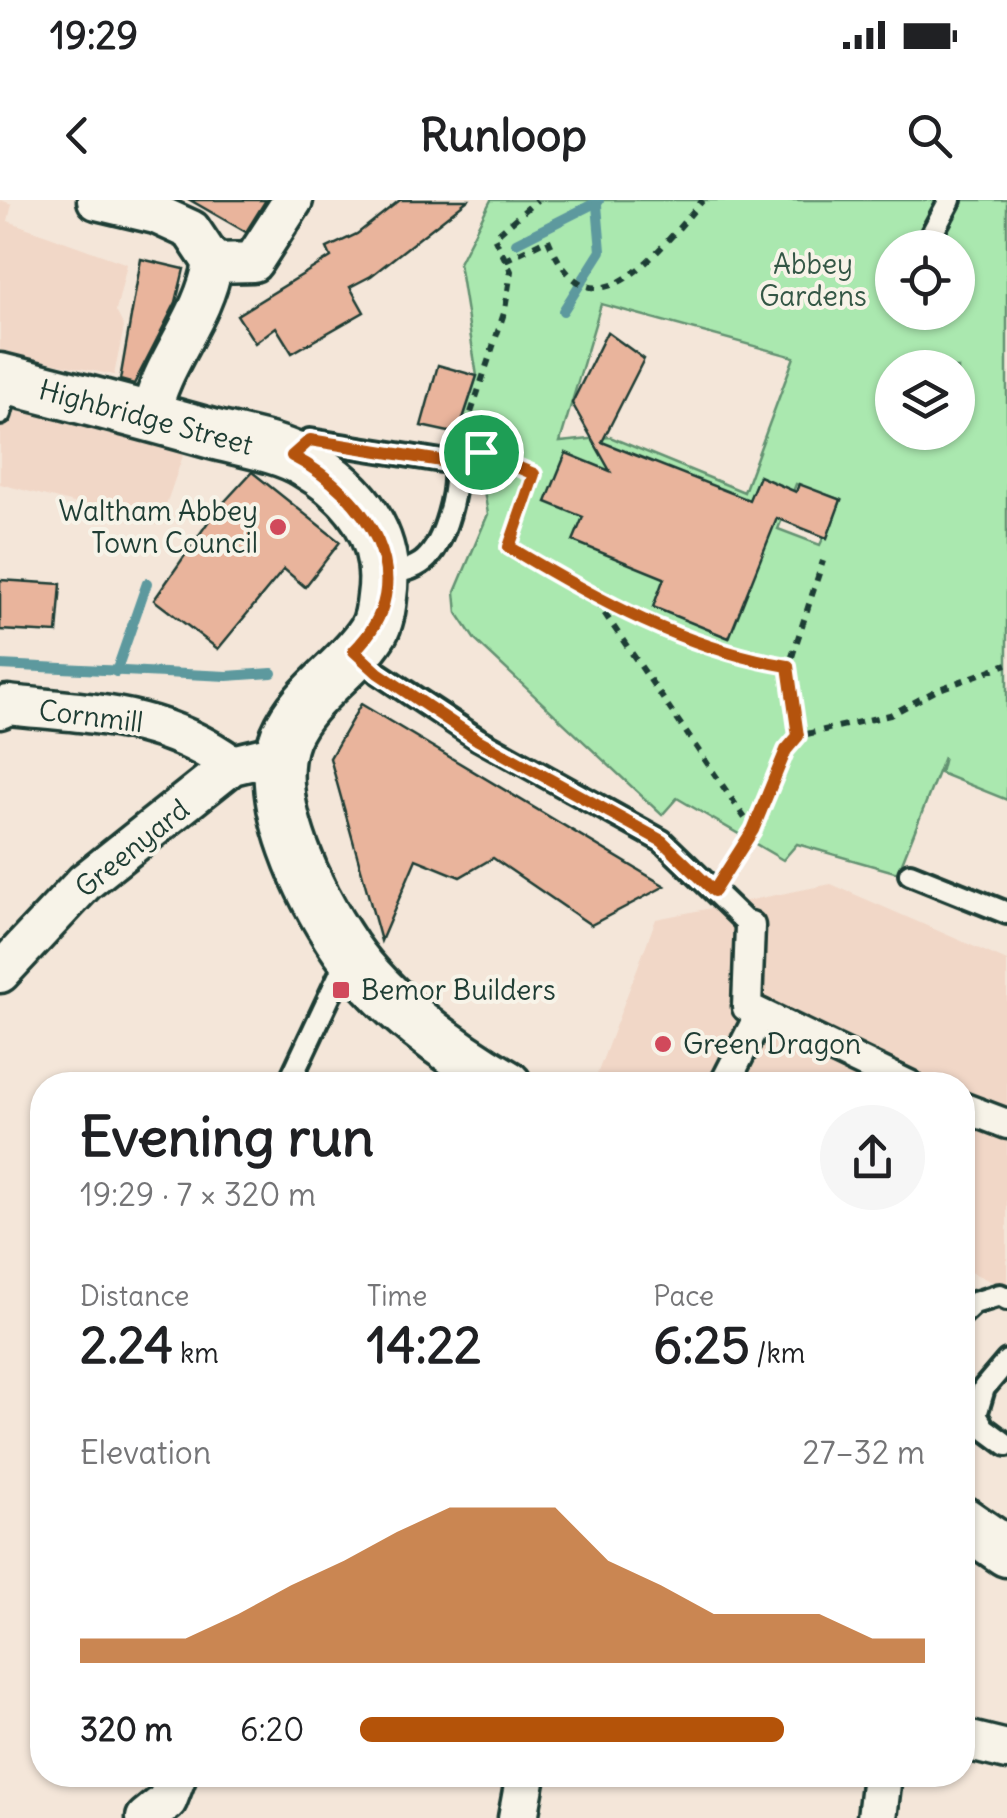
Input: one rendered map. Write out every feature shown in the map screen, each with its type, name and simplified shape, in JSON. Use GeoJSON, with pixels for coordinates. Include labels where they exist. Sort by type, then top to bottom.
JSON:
{"type":"FeatureCollection","features":[{"type":"Feature","properties":{"kind":"street"},"geometry":{"type":"LineString","coordinates":[[97,200],[156,214],[191,230],[213,262],[207,298],[156,388],[150,416]]}},
{"type":"Feature","properties":{"kind":"street"},"geometry":{"type":"LineString","coordinates":[[213,262],[252,262],[293,200]]}},
{"type":"Feature","properties":{"kind":"street","name":"Highbridge Street"},"geometry":{"type":"LineString","coordinates":[[3,391],[150,416],[292,456],[338,487],[372,526],[381,542],[386,574]]}},
{"type":"Feature","properties":{"kind":"street"},"geometry":{"type":"LineString","coordinates":[[386,574],[373,632],[298,714],[282,753],[279,770],[287,828],[308,881],[350,953],[400,1007],[488,1072]]}},
{"type":"Feature","properties":{"kind":"street","name":"Cornmill"},"geometry":{"type":"LineString","coordinates":[[0,709],[8,705],[148,720],[201,742],[232,765]]}},
{"type":"Feature","properties":{"kind":"street","name":"Greenyard"},"geometry":{"type":"LineString","coordinates":[[0,973],[84,882],[232,765],[282,753]]}},
{"type":"Feature","properties":{"kind":"street"},"geometry":{"type":"LineString","coordinates":[[750,926],[746,1007],[882,1072]]}},
{"type":"Feature","properties":{"kind":"street"},"geometry":{"type":"LineString","coordinates":[[731,1072],[760,1014]]}},
{"type":"Feature","properties":{"kind":"street"},"geometry":{"type":"LineString","coordinates":[[975,1112],[1007,1124]]}},
{"type":"Feature","properties":{"kind":"street"},"geometry":{"type":"LineString","coordinates":[[975,1530],[1007,1552]]}},
{"type":"Feature","properties":{"kind":"street"},"geometry":{"type":"LineString","coordinates":[[975,1741],[1007,1750]]}},
{"type":"Feature","properties":{"kind":"street"},"geometry":{"type":"LineString","coordinates":[[146,1818],[167,1800],[172,1787]]}},
{"type":"Feature","properties":{"kind":"street"},"geometry":{"type":"LineString","coordinates":[[518,1818],[524,1787]]}},
{"type":"Feature","properties":{"kind":"street"},"geometry":{"type":"LineString","coordinates":[[877,1818],[881,1787]]}},
{"type":"Feature","properties":{"kind":"lane"},"geometry":{"type":"LineString","coordinates":[[934,230],[950,200]]}},
{"type":"Feature","properties":{"kind":"lane"},"geometry":{"type":"LineString","coordinates":[[292,456],[310,440],[454,463],[458,485],[426,559],[406,570],[386,574]]}},
{"type":"Feature","properties":{"kind":"lane"},"geometry":{"type":"LineString","coordinates":[[354,651],[378,673],[478,740],[662,841],[750,926]]}},
{"type":"Feature","properties":{"kind":"lane"},"geometry":{"type":"LineString","coordinates":[[910,874],[1007,914]]}},
{"type":"Feature","properties":{"kind":"lane"},"geometry":{"type":"LineString","coordinates":[[294,1072],[350,953]]}},
{"type":"Feature","properties":{"kind":"lane"},"geometry":{"type":"LineString","coordinates":[[975,1303],[1000,1295],[1007,1298]]}},
{"type":"Feature","properties":{"kind":"lane"},"geometry":{"type":"LineString","coordinates":[[1007,1361],[984,1388],[976,1415],[984,1428],[1007,1445]]}},
{"type":"Feature","properties":{"kind":"path"},"geometry":{"type":"LineString","coordinates":[[454,463],[505,310],[510,270],[494,236],[537,200]]}},
{"type":"Feature","properties":{"kind":"path"},"geometry":{"type":"LineString","coordinates":[[505,260],[548,239],[561,271],[590,287],[612,286],[640,271],[703,200]]}},
{"type":"Feature","properties":{"kind":"path"},"geometry":{"type":"LineString","coordinates":[[454,463],[481,452],[534,474],[509,547],[594,598],[729,656],[788,666]]}},
{"type":"Feature","properties":{"kind":"path"},"geometry":{"type":"LineString","coordinates":[[798,736],[788,666],[823,562]]}},
{"type":"Feature","properties":{"kind":"path"},"geometry":{"type":"LineString","coordinates":[[594,598],[753,830]]}},
{"type":"Feature","properties":{"kind":"path"},"geometry":{"type":"LineString","coordinates":[[714,891],[753,830],[786,750],[798,736],[890,715],[936,690],[1007,664]]}},
{"type":"Feature","properties":{"kind":"shaded area"},"geometry":{"type":"Polygon","coordinates":[[[0,200],[12,204],[8,221],[127,264],[116,311],[124,327],[114,375],[0,352],[0,200]]]}},
{"type":"Feature","properties":{"kind":"shaded area"},"geometry":{"type":"Polygon","coordinates":[[[0,397],[188,441],[159,525],[0,484],[0,397]]]}},
{"type":"Feature","properties":{"kind":"shaded area"},"geometry":{"type":"Polygon","coordinates":[[[831,884],[1007,961],[1007,1289],[975,1274],[975,1072],[598,1072],[656,919],[831,884]]]}},
{"type":"Feature","properties":{"kind":"green space","name":"Abbey Gardens"},"geometry":{"type":"Polygon","coordinates":[[[491,200],[1007,200],[1007,800],[940,773],[944,757],[898,873],[797,844],[783,860],[677,798],[662,815],[475,640],[457,613],[455,592],[488,514],[479,461],[458,434],[477,376],[459,263],[491,200]],[[601,304],[560,442],[610,437],[744,492],[794,357],[601,304]],[[796,484],[778,529],[820,545],[841,500],[796,484]]]}},
{"type":"Feature","properties":{"kind":"building"},"geometry":{"type":"Polygon","coordinates":[[[190,200],[266,200],[246,232],[190,200]]]}},
{"type":"Feature","properties":{"kind":"building"},"geometry":{"type":"Polygon","coordinates":[[[400,200],[468,200],[371,276],[350,287],[364,312],[292,353],[276,327],[255,343],[237,315],[331,257],[327,248],[357,234],[400,200]]]}},
{"type":"Feature","properties":{"kind":"building"},"geometry":{"type":"Polygon","coordinates":[[[141,259],[184,269],[176,302],[134,384],[120,380],[141,259]]]}},
{"type":"Feature","properties":{"kind":"building"},"geometry":{"type":"Polygon","coordinates":[[[607,332],[644,359],[602,442],[749,500],[759,476],[796,492],[799,484],[841,500],[827,538],[777,518],[729,638],[653,607],[664,578],[573,541],[583,517],[546,502],[566,453],[610,471],[572,403],[607,332]]]}},
{"type":"Feature","properties":{"kind":"building"},"geometry":{"type":"Polygon","coordinates":[[[438,365],[477,376],[458,434],[421,426],[438,365]]]}},
{"type":"Feature","properties":{"kind":"building"},"geometry":{"type":"Polygon","coordinates":[[[252,472],[340,542],[305,587],[284,569],[218,649],[154,600],[215,512],[252,472]]]}},
{"type":"Feature","properties":{"kind":"building"},"geometry":{"type":"Polygon","coordinates":[[[0,580],[61,584],[57,633],[0,630],[0,580]]]}},
{"type":"Feature","properties":{"kind":"building"},"geometry":{"type":"Polygon","coordinates":[[[361,704],[665,886],[591,925],[493,858],[460,877],[416,859],[381,941],[330,758],[361,704]]]}},
{"type":"Feature","properties":{"kind":"waterway"},"geometry":{"type":"LineString","coordinates":[[516,243],[599,201]]}},
{"type":"Feature","properties":{"kind":"waterway"},"geometry":{"type":"LineString","coordinates":[[563,311],[601,251],[597,205]]}},
{"type":"Feature","properties":{"kind":"waterway"},"geometry":{"type":"LineString","coordinates":[[116,672],[147,583]]}},
{"type":"Feature","properties":{"kind":"waterway"},"geometry":{"type":"LineString","coordinates":[[0,665],[227,676],[272,673]]}},
{"type":"Feature","properties":{"kind":"place","name":"Waltham Abbey Town Council"},"geometry":{"type":"Point","coordinates":[278,527]}},
{"type":"Feature","properties":{"kind":"place","name":"Bemor Builders"},"geometry":{"type":"Point","coordinates":[341,990]}},
{"type":"Feature","properties":{"kind":"place","name":"Green Dragon"},"geometry":{"type":"Point","coordinates":[663,1044]}},
{"type":"Feature","properties":{"kind":"route"},"geometry":{"type":"LineString","coordinates":[[310,440],[454,463],[481,452],[534,474],[509,547],[594,598],[729,656],[788,666],[798,736],[786,750],[753,830],[714,891],[662,841],[478,740],[378,673],[354,651],[373,632],[380,610],[386,574],[381,542],[357,505],[292,456],[310,440]]}}]}
